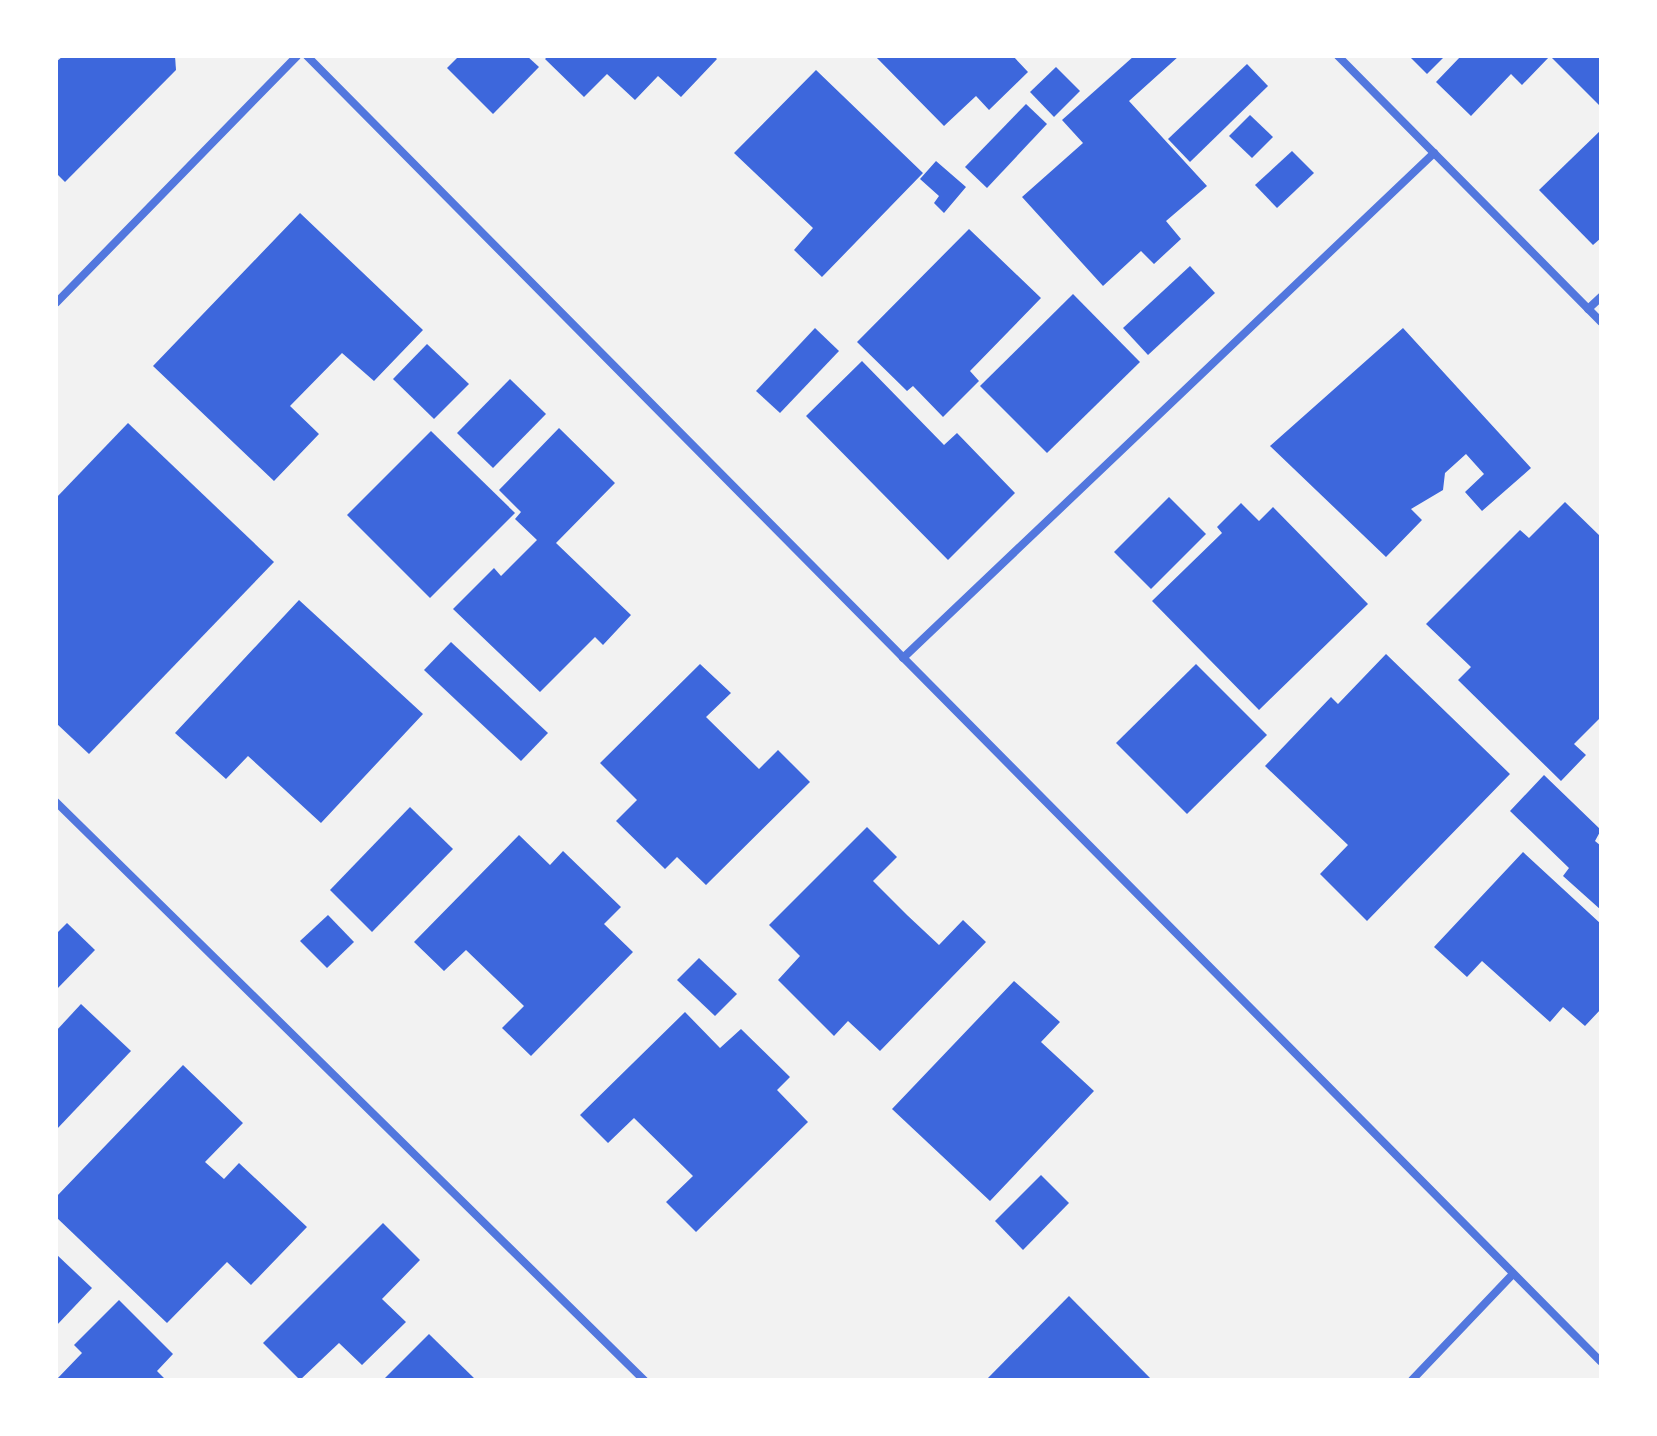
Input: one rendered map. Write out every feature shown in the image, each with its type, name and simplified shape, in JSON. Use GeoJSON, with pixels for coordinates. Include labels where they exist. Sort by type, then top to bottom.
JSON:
{"type":"FeatureCollection","features":[{"type":"Feature","properties":{"kind":"street"},"geometry":{"type":"LineString","coordinates":[[56,303],[297,56]]}},
{"type":"Feature","properties":{"kind":"street"},"geometry":{"type":"LineString","coordinates":[[307,56],[1601,1362]]}},
{"type":"Feature","properties":{"kind":"street"},"geometry":{"type":"LineString","coordinates":[[1338,56],[1601,322]]}},
{"type":"Feature","properties":{"kind":"street"},"geometry":{"type":"LineString","coordinates":[[903,658],[1434,153]]}},
{"type":"Feature","properties":{"kind":"street"},"geometry":{"type":"LineString","coordinates":[[1588,309],[1601,297]]}},
{"type":"Feature","properties":{"kind":"street"},"geometry":{"type":"LineString","coordinates":[[56,802],[644,1380]]}},
{"type":"Feature","properties":{"kind":"street"},"geometry":{"type":"LineString","coordinates":[[1412,1380],[1513,1274]]}},
{"type":"Feature","properties":{"kind":"building"},"geometry":{"type":"Polygon","coordinates":[[[63,56],[175,56],[176,70],[65,182],[56,173],[56,62],[63,56]]]}},
{"type":"Feature","properties":{"kind":"building"},"geometry":{"type":"Polygon","coordinates":[[[459,56],[527,56],[539,67],[493,114],[447,68],[459,56]]]}},
{"type":"Feature","properties":{"kind":"building"},"geometry":{"type":"Polygon","coordinates":[[[548,56],[714,56],[717,59],[681,97],[658,76],[635,100],[607,74],[584,97],[545,59],[548,56]]]}},
{"type":"Feature","properties":{"kind":"building"},"geometry":{"type":"Polygon","coordinates":[[[875,56],[1013,56],[1028,72],[989,110],[976,96],[944,126],[875,56]]]}},
{"type":"Feature","properties":{"kind":"building"},"geometry":{"type":"Polygon","coordinates":[[[1134,56],[1179,56],[1129,101],[1207,186],[1166,221],[1181,239],[1154,264],[1141,251],[1103,286],[1022,197],[1083,143],[1062,120],[1134,56]]]}},
{"type":"Feature","properties":{"kind":"building"},"geometry":{"type":"Polygon","coordinates":[[[1409,56],[1445,56],[1427,74],[1409,56]]]}},
{"type":"Feature","properties":{"kind":"building"},"geometry":{"type":"Polygon","coordinates":[[[1461,56],[1550,56],[1522,85],[1511,74],[1471,116],[1436,82],[1461,56]]]}},
{"type":"Feature","properties":{"kind":"building"},"geometry":{"type":"Polygon","coordinates":[[[1550,56],[1601,56],[1601,107],[1550,56]]]}},
{"type":"Feature","properties":{"kind":"building"},"geometry":{"type":"Polygon","coordinates":[[[1247,64],[1268,86],[1190,162],[1168,139],[1247,64]]]}},
{"type":"Feature","properties":{"kind":"building"},"geometry":{"type":"Polygon","coordinates":[[[1056,67],[1080,91],[1054,117],[1030,92],[1056,67]]]}},
{"type":"Feature","properties":{"kind":"building"},"geometry":{"type":"Polygon","coordinates":[[[816,70],[923,173],[822,277],[794,250],[813,228],[734,153],[816,70]]]}},
{"type":"Feature","properties":{"kind":"building"},"geometry":{"type":"Polygon","coordinates":[[[1026,104],[1047,124],[987,188],[965,167],[1026,104]]]}},
{"type":"Feature","properties":{"kind":"building"},"geometry":{"type":"Polygon","coordinates":[[[1250,115],[1273,137],[1252,158],[1229,136],[1250,115]]]}},
{"type":"Feature","properties":{"kind":"building"},"geometry":{"type":"Polygon","coordinates":[[[1601,130],[1601,238],[1593,245],[1539,190],[1601,130]]]}},
{"type":"Feature","properties":{"kind":"building"},"geometry":{"type":"Polygon","coordinates":[[[1292,151],[1314,173],[1277,208],[1255,185],[1292,151]]]}},
{"type":"Feature","properties":{"kind":"building"},"geometry":{"type":"Polygon","coordinates":[[[936,161],[966,187],[944,213],[934,203],[939,196],[920,179],[936,161]]]}},
{"type":"Feature","properties":{"kind":"building"},"geometry":{"type":"Polygon","coordinates":[[[300,213],[423,330],[374,381],[342,353],[290,406],[319,434],[274,481],[153,366],[300,213]]]}},
{"type":"Feature","properties":{"kind":"building"},"geometry":{"type":"Polygon","coordinates":[[[969,229],[1041,298],[970,371],[979,381],[943,417],[913,386],[907,391],[857,342],[969,229]]]}},
{"type":"Feature","properties":{"kind":"building"},"geometry":{"type":"Polygon","coordinates":[[[1190,266],[1215,293],[1148,355],[1123,328],[1190,266]]]}},
{"type":"Feature","properties":{"kind":"building"},"geometry":{"type":"Polygon","coordinates":[[[1073,294],[1140,362],[1047,453],[980,386],[1073,294]]]}},
{"type":"Feature","properties":{"kind":"building"},"geometry":{"type":"Polygon","coordinates":[[[815,328],[839,351],[780,413],[756,391],[815,328]]]}},
{"type":"Feature","properties":{"kind":"building"},"geometry":{"type":"Polygon","coordinates":[[[1403,328],[1531,468],[1482,511],[1465,492],[1484,474],[1466,454],[1445,473],[1443,490],[1411,509],[1422,520],[1386,557],[1270,446],[1403,328]]]}},
{"type":"Feature","properties":{"kind":"building"},"geometry":{"type":"Polygon","coordinates":[[[427,344],[469,384],[434,419],[393,379],[427,344]]]}},
{"type":"Feature","properties":{"kind":"building"},"geometry":{"type":"Polygon","coordinates":[[[862,361],[944,445],[957,433],[1015,493],[948,560],[806,416],[862,361]]]}},
{"type":"Feature","properties":{"kind":"building"},"geometry":{"type":"Polygon","coordinates":[[[510,379],[546,414],[493,468],[457,433],[510,379]]]}},
{"type":"Feature","properties":{"kind":"building"},"geometry":{"type":"Polygon","coordinates":[[[128,423],[274,562],[89,754],[56,723],[56,498],[128,423]]]}},
{"type":"Feature","properties":{"kind":"building"},"geometry":{"type":"Polygon","coordinates":[[[559,428],[615,483],[556,543],[631,615],[603,645],[595,637],[540,692],[453,609],[494,568],[501,576],[537,540],[515,519],[521,512],[499,490],[559,428]]]}},
{"type":"Feature","properties":{"kind":"building"},"geometry":{"type":"Polygon","coordinates":[[[431,431],[515,513],[430,598],[347,515],[431,431]]]}},
{"type":"Feature","properties":{"kind":"building"},"geometry":{"type":"Polygon","coordinates":[[[1169,497],[1206,534],[1151,589],[1114,552],[1169,497]]]}},
{"type":"Feature","properties":{"kind":"building"},"geometry":{"type":"Polygon","coordinates":[[[1565,502],[1601,537],[1601,717],[1574,744],[1586,755],[1561,781],[1458,680],[1471,667],[1426,624],[1520,530],[1529,538],[1565,502]]]}},
{"type":"Feature","properties":{"kind":"building"},"geometry":{"type":"Polygon","coordinates":[[[1241,503],[1259,521],[1273,507],[1368,604],[1259,710],[1152,601],[1222,533],[1217,527],[1241,503]]]}},
{"type":"Feature","properties":{"kind":"building"},"geometry":{"type":"Polygon","coordinates":[[[299,600],[423,714],[321,823],[248,756],[226,779],[175,733],[299,600]]]}},
{"type":"Feature","properties":{"kind":"building"},"geometry":{"type":"Polygon","coordinates":[[[451,642],[548,733],[521,761],[424,670],[451,642]]]}},
{"type":"Feature","properties":{"kind":"building"},"geometry":{"type":"Polygon","coordinates":[[[1386,654],[1510,774],[1367,921],[1320,874],[1348,845],[1265,766],[1331,697],[1338,704],[1386,654]]]}},
{"type":"Feature","properties":{"kind":"building"},"geometry":{"type":"Polygon","coordinates":[[[700,664],[731,693],[706,717],[759,769],[778,750],[810,782],[706,885],[677,857],[665,869],[616,821],[637,800],[600,763],[700,664]]]}},
{"type":"Feature","properties":{"kind":"building"},"geometry":{"type":"Polygon","coordinates":[[[1196,664],[1267,735],[1187,814],[1116,743],[1196,664]]]}},
{"type":"Feature","properties":{"kind":"building"},"geometry":{"type":"Polygon","coordinates":[[[1544,775],[1601,830],[1595,841],[1601,846],[1601,910],[1563,876],[1569,868],[1510,811],[1544,775]]]}},
{"type":"Feature","properties":{"kind":"building"},"geometry":{"type":"Polygon","coordinates":[[[410,807],[453,849],[372,932],[330,890],[410,807]]]}},
{"type":"Feature","properties":{"kind":"building"},"geometry":{"type":"Polygon","coordinates":[[[867,827],[897,857],[873,881],[907,915],[939,945],[963,920],[986,942],[880,1051],[848,1021],[834,1036],[778,980],[800,956],[769,925],[867,827]]]}},
{"type":"Feature","properties":{"kind":"building"},"geometry":{"type":"Polygon","coordinates":[[[519,835],[550,865],[563,851],[621,907],[604,924],[633,952],[531,1056],[502,1028],[524,1006],[466,950],[444,971],[414,942],[519,835]]]}},
{"type":"Feature","properties":{"kind":"building"},"geometry":{"type":"Polygon","coordinates":[[[1523,852],[1601,924],[1601,1009],[1585,1026],[1563,1007],[1550,1022],[1482,961],[1467,977],[1434,947],[1523,852]]]}},
{"type":"Feature","properties":{"kind":"building"},"geometry":{"type":"Polygon","coordinates":[[[328,915],[354,942],[327,968],[300,941],[328,915]]]}},
{"type":"Feature","properties":{"kind":"building"},"geometry":{"type":"Polygon","coordinates":[[[67,923],[95,950],[56,990],[56,934],[67,923]]]}},
{"type":"Feature","properties":{"kind":"building"},"geometry":{"type":"Polygon","coordinates":[[[699,958],[737,994],[715,1016],[677,980],[699,958]]]}},
{"type":"Feature","properties":{"kind":"building"},"geometry":{"type":"Polygon","coordinates":[[[1014,981],[1060,1022],[1041,1042],[1094,1091],[990,1201],[892,1109],[1014,981]]]}},
{"type":"Feature","properties":{"kind":"building"},"geometry":{"type":"Polygon","coordinates":[[[81,1004],[131,1051],[56,1130],[56,1031],[81,1004]]]}},
{"type":"Feature","properties":{"kind":"building"},"geometry":{"type":"Polygon","coordinates":[[[685,1012],[720,1048],[741,1029],[790,1077],[777,1090],[808,1122],[696,1232],[666,1202],[693,1176],[634,1118],[608,1143],[580,1115],[685,1012]]]}},
{"type":"Feature","properties":{"kind":"building"},"geometry":{"type":"Polygon","coordinates":[[[183,1065],[243,1123],[205,1162],[224,1179],[239,1163],[307,1227],[251,1285],[227,1262],[167,1323],[56,1217],[56,1197],[183,1065]]]}},
{"type":"Feature","properties":{"kind":"building"},"geometry":{"type":"Polygon","coordinates":[[[1041,1175],[1069,1203],[1023,1250],[995,1221],[1041,1175]]]}},
{"type":"Feature","properties":{"kind":"building"},"geometry":{"type":"Polygon","coordinates":[[[383,1223],[420,1260],[382,1299],[406,1322],[362,1365],[339,1343],[300,1380],[263,1343],[383,1223]]]}},
{"type":"Feature","properties":{"kind":"building"},"geometry":{"type":"Polygon","coordinates":[[[56,1254],[92,1288],[56,1326],[56,1254]]]}},
{"type":"Feature","properties":{"kind":"building"},"geometry":{"type":"Polygon","coordinates":[[[1069,1296],[1152,1380],[986,1380],[1069,1296]]]}},
{"type":"Feature","properties":{"kind":"building"},"geometry":{"type":"Polygon","coordinates":[[[119,1300],[173,1354],[157,1371],[166,1380],[56,1380],[82,1353],[74,1345],[119,1300]]]}},
{"type":"Feature","properties":{"kind":"building"},"geometry":{"type":"Polygon","coordinates":[[[429,1334],[476,1380],[383,1380],[429,1334]]]}}]}
